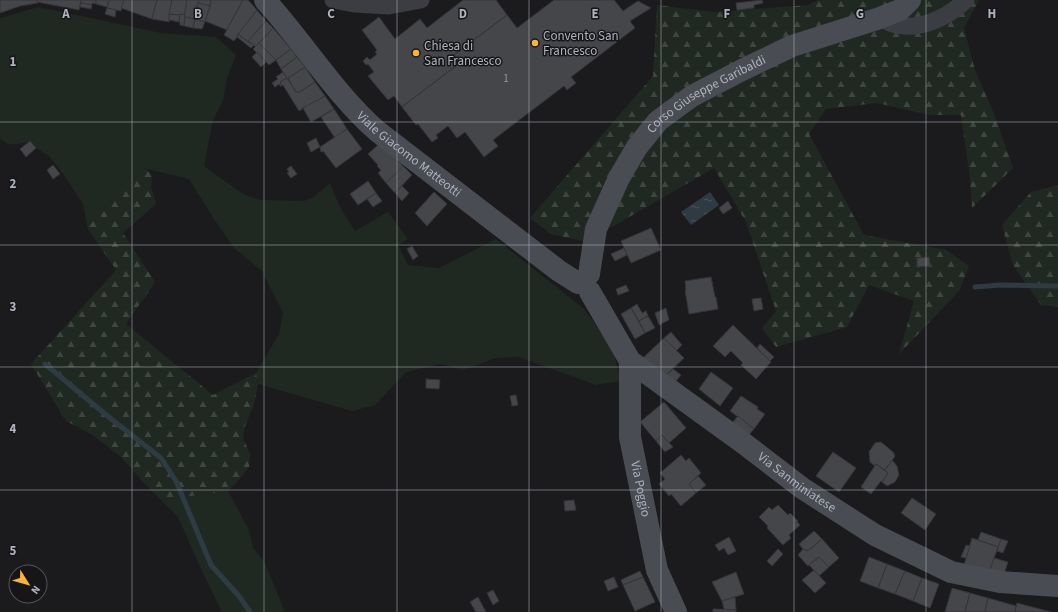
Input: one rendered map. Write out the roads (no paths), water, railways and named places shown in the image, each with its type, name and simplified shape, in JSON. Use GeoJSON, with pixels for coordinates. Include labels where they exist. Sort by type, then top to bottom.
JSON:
{"type":"FeatureCollection","features":[{"type":"Feature","properties":{"kind":"main road","name":"Viale Giacomo Matteotti"},"geometry":{"type":"LineString","coordinates":[[266,0],[283,19],[360,117],[559,271],[585,283]]}},
{"type":"Feature","properties":{"kind":"main road","name":"Corso Giuseppe Garibaldi"},"geometry":{"type":"LineString","coordinates":[[585,283],[596,229],[619,178],[637,147],[658,121],[692,96],[792,46],[880,18],[900,10],[910,0]]}},
{"type":"Feature","properties":{"kind":"main road","name":"Via Sanminiatese"},"geometry":{"type":"LineString","coordinates":[[585,283],[630,361],[742,442],[802,488],[875,535],[951,572],[1000,582],[1058,586]]}},
{"type":"Feature","properties":{"kind":"main road","name":"Via Poggio"},"geometry":{"type":"LineString","coordinates":[[630,361],[630,437],[657,570],[676,612]]}},
{"type":"Feature","properties":{"kind":"street"},"geometry":{"type":"LineString","coordinates":[[333,0],[354,4],[389,6],[421,0]]}},
{"type":"Feature","properties":{"kind":"street"},"geometry":{"type":"LineString","coordinates":[[880,18],[892,24],[913,26],[936,21],[960,6],[966,0]]}},
{"type":"Feature","properties":{"kind":"water"},"geometry":{"type":"Polygon","coordinates":[[[710,192],[719,205],[691,225],[681,212],[710,192]]]}},
{"type":"Feature","properties":{"kind":"waterway"},"geometry":{"type":"LineString","coordinates":[[975,287],[1000,285],[1058,286]]}},
{"type":"Feature","properties":{"kind":"waterway"},"geometry":{"type":"LineString","coordinates":[[45,364],[161,458],[176,481],[211,565],[239,596],[250,612]]}},
{"type":"Feature","properties":{"kind":"place","name":"Convento San Francesco"},"geometry":{"type":"Point","coordinates":[535,43]}},
{"type":"Feature","properties":{"kind":"place","name":"Chiesa di San Francesco"},"geometry":{"type":"Point","coordinates":[416,53]}}]}
